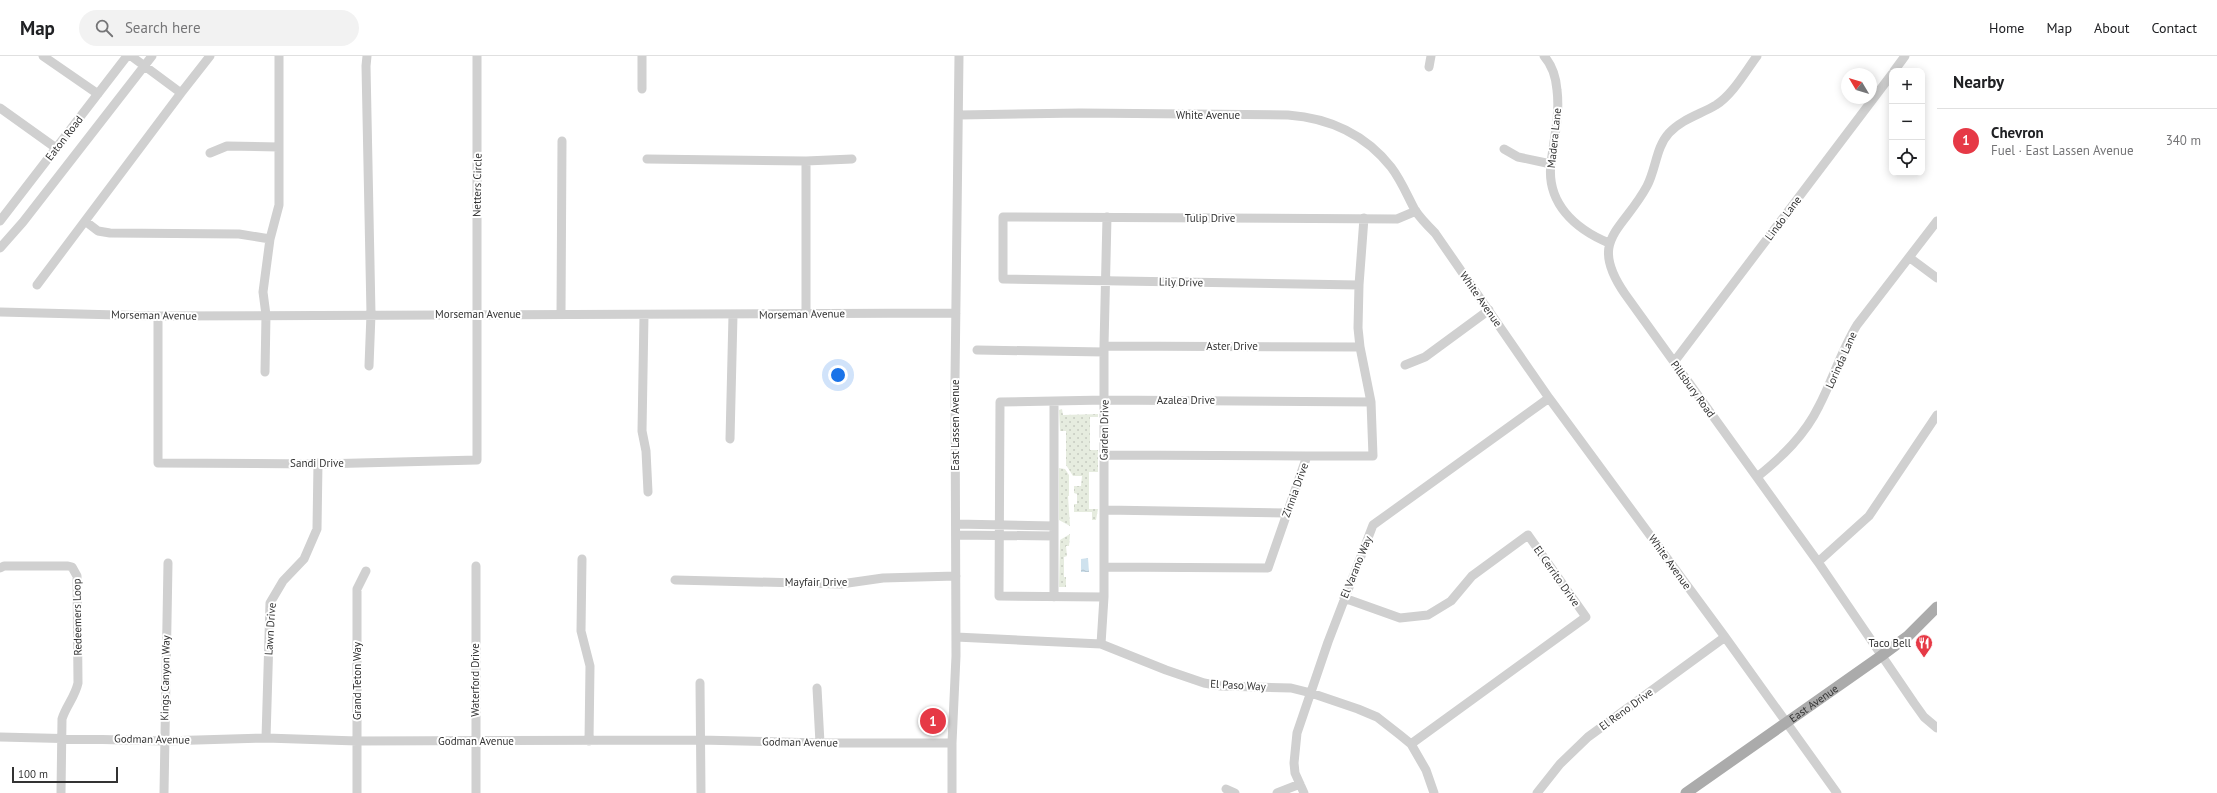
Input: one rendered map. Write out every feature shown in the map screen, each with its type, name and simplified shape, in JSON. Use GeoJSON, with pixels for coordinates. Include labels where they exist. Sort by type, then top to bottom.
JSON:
{"type":"FeatureCollection","features":[{"type":"Feature","properties":{"kind":"main road","name":"East Avenue"},"geometry":{"type":"LineString","coordinates":[[1686,793],[1908,636],[1937,607]]}},
{"type":"Feature","properties":{"kind":"street"},"geometry":{"type":"LineString","coordinates":[[42,56],[98,94]]}},
{"type":"Feature","properties":{"kind":"street","name":"Eaton Road"},"geometry":{"type":"LineString","coordinates":[[0,221],[127,56]]}},
{"type":"Feature","properties":{"kind":"street"},"geometry":{"type":"LineString","coordinates":[[131,56],[181,93]]}},
{"type":"Feature","properties":{"kind":"street"},"geometry":{"type":"LineString","coordinates":[[0,248],[23,222],[152,56]]}},
{"type":"Feature","properties":{"kind":"street"},"geometry":{"type":"LineString","coordinates":[[37,285],[210,56]]}},
{"type":"Feature","properties":{"kind":"street"},"geometry":{"type":"LineString","coordinates":[[265,372],[266,315],[263,292],[270,239],[278,205],[279,56]]}},
{"type":"Feature","properties":{"kind":"street"},"geometry":{"type":"LineString","coordinates":[[367,56],[371,314],[369,366]]}},
{"type":"Feature","properties":{"kind":"street","name":"Netters Circle"},"geometry":{"type":"LineString","coordinates":[[476,314],[477,56]]}},
{"type":"Feature","properties":{"kind":"street"},"geometry":{"type":"LineString","coordinates":[[642,56],[642,89]]}},
{"type":"Feature","properties":{"kind":"street","name":"East Lassen Avenue"},"geometry":{"type":"LineString","coordinates":[[952,793],[952,743],[956,637],[956,313],[959,56]]}},
{"type":"Feature","properties":{"kind":"street"},"geometry":{"type":"LineString","coordinates":[[1429,67],[1431,56]]}},
{"type":"Feature","properties":{"kind":"street","name":"Madera Lane"},"geometry":{"type":"LineString","coordinates":[[1544,56],[1553,71],[1558,97],[1558,124],[1551,164],[1553,189],[1565,214],[1584,231],[1609,243]]}},
{"type":"Feature","properties":{"kind":"street"},"geometry":{"type":"LineString","coordinates":[[1609,243],[1618,226],[1648,184],[1659,149],[1669,133],[1677,126],[1723,98],[1757,56]]}},
{"type":"Feature","properties":{"kind":"street"},"geometry":{"type":"LineString","coordinates":[[1896,68],[1905,56]]}},
{"type":"Feature","properties":{"kind":"street","name":"Lindo Lane"},"geometry":{"type":"LineString","coordinates":[[1674,362],[1889,78]]}},
{"type":"Feature","properties":{"kind":"street"},"geometry":{"type":"LineString","coordinates":[[0,108],[56,148]]}},
{"type":"Feature","properties":{"kind":"street","name":"White Avenue"},"geometry":{"type":"LineString","coordinates":[[959,115],[1080,113],[1288,115],[1316,118],[1335,123],[1364,139],[1391,167],[1416,211],[1435,233],[1549,398],[1725,636],[1837,793]]}},
{"type":"Feature","properties":{"kind":"street"},"geometry":{"type":"LineString","coordinates":[[561,314],[562,141]]}},
{"type":"Feature","properties":{"kind":"street"},"geometry":{"type":"LineString","coordinates":[[210,153],[227,146],[279,147]]}},
{"type":"Feature","properties":{"kind":"street"},"geometry":{"type":"LineString","coordinates":[[1504,149],[1518,157],[1551,164]]}},
{"type":"Feature","properties":{"kind":"street"},"geometry":{"type":"LineString","coordinates":[[648,159],[806,161],[852,159]]}},
{"type":"Feature","properties":{"kind":"street"},"geometry":{"type":"LineString","coordinates":[[806,161],[806,314]]}},
{"type":"Feature","properties":{"kind":"street","name":"Tulip Drive"},"geometry":{"type":"LineString","coordinates":[[1003,280],[1003,216],[1397,219],[1416,211]]}},
{"type":"Feature","properties":{"kind":"street","name":"Garden Drive"},"geometry":{"type":"LineString","coordinates":[[1101,644],[1104,597],[1104,349],[1108,217]]}},
{"type":"Feature","properties":{"kind":"street","name":"Zinnia Drive"},"geometry":{"type":"LineString","coordinates":[[1104,567],[1268,568],[1307,456],[1373,456],[1371,402],[1360,347],[1358,285],[1364,218]]}},
{"type":"Feature","properties":{"kind":"street"},"geometry":{"type":"LineString","coordinates":[[85,221],[98,231],[110,233],[239,234],[270,239]]}},
{"type":"Feature","properties":{"kind":"street","name":"Lorinda Lane"},"geometry":{"type":"LineString","coordinates":[[1757,477],[1789,449],[1810,422],[1826,392],[1848,339],[1857,325],[1937,221]]}},
{"type":"Feature","properties":{"kind":"street","name":"Pillsbury Road"},"geometry":{"type":"LineString","coordinates":[[1609,243],[1608,254],[1614,278],[1818,562],[1924,718],[1937,728]]}},
{"type":"Feature","properties":{"kind":"street"},"geometry":{"type":"LineString","coordinates":[[1910,258],[1937,278]]}},
{"type":"Feature","properties":{"kind":"street","name":"Lily Drive"},"geometry":{"type":"LineString","coordinates":[[1003,280],[1358,285]]}},
{"type":"Feature","properties":{"kind":"street"},"geometry":{"type":"LineString","coordinates":[[1405,365],[1425,357],[1489,310]]}},
{"type":"Feature","properties":{"kind":"street","name":"Morseman Avenue"},"geometry":{"type":"LineString","coordinates":[[0,312],[158,316],[956,313]]}},
{"type":"Feature","properties":{"kind":"street","name":"Sandi Drive"},"geometry":{"type":"LineString","coordinates":[[158,316],[158,463],[318,463],[477,460],[476,314]]}},
{"type":"Feature","properties":{"kind":"street"},"geometry":{"type":"LineString","coordinates":[[644,315],[642,431],[646,451],[648,492]]}},
{"type":"Feature","properties":{"kind":"street"},"geometry":{"type":"LineString","coordinates":[[730,439],[733,315]]}},
{"type":"Feature","properties":{"kind":"street","name":"Aster Drive"},"geometry":{"type":"LineString","coordinates":[[977,350],[1360,347]]}},
{"type":"Feature","properties":{"kind":"street","name":"El Varano Way"},"geometry":{"type":"LineString","coordinates":[[1304,793],[1295,768],[1295,749],[1301,720],[1344,598],[1373,524],[1549,398]]}},
{"type":"Feature","properties":{"kind":"street","name":"Azalea Drive"},"geometry":{"type":"LineString","coordinates":[[1000,525],[1000,402],[1105,400],[1371,402]]}},
{"type":"Feature","properties":{"kind":"street"},"geometry":{"type":"LineString","coordinates":[[1054,402],[1054,597]]}},
{"type":"Feature","properties":{"kind":"street"},"geometry":{"type":"LineString","coordinates":[[1818,562],[1870,516],[1937,415]]}},
{"type":"Feature","properties":{"kind":"street"},"geometry":{"type":"LineString","coordinates":[[1104,455],[1307,456]]}},
{"type":"Feature","properties":{"kind":"street","name":"Lawn Drive"},"geometry":{"type":"LineString","coordinates":[[266,738],[270,603],[283,580],[304,559],[314,539],[317,529],[318,463]]}},
{"type":"Feature","properties":{"kind":"street"},"geometry":{"type":"LineString","coordinates":[[1105,510],[1286,514]]}},
{"type":"Feature","properties":{"kind":"street"},"geometry":{"type":"LineString","coordinates":[[956,524],[1054,526]]}},
{"type":"Feature","properties":{"kind":"street"},"geometry":{"type":"LineString","coordinates":[[1000,525],[999,596],[1104,597]]}},
{"type":"Feature","properties":{"kind":"street"},"geometry":{"type":"LineString","coordinates":[[956,535],[1054,536]]}},
{"type":"Feature","properties":{"kind":"street","name":"El Cerrito Drive"},"geometry":{"type":"LineString","coordinates":[[1344,598],[1400,618],[1428,615],[1451,601],[1472,576],[1528,535],[1586,617],[1411,744]]}},
{"type":"Feature","properties":{"kind":"street"},"geometry":{"type":"LineString","coordinates":[[582,559],[581,631],[590,666],[589,741]]}},
{"type":"Feature","properties":{"kind":"street","name":"Kings Canyon Way"},"geometry":{"type":"LineString","coordinates":[[164,793],[168,563]]}},
{"type":"Feature","properties":{"kind":"street","name":"Redeemers Loop"},"geometry":{"type":"LineString","coordinates":[[0,568],[4,566],[68,566],[76,571],[78,683],[73,698],[64,710],[62,719],[62,738]]}},
{"type":"Feature","properties":{"kind":"street","name":"Waterford Drive"},"geometry":{"type":"LineString","coordinates":[[476,566],[474,740],[476,793]]}},
{"type":"Feature","properties":{"kind":"street","name":"Grand Teton Way"},"geometry":{"type":"LineString","coordinates":[[356,793],[358,590],[366,571]]}},
{"type":"Feature","properties":{"kind":"street","name":"Mayfair Drive"},"geometry":{"type":"LineString","coordinates":[[675,580],[841,584],[883,578],[956,576]]}},
{"type":"Feature","properties":{"kind":"street","name":"El Reno Drive"},"geometry":{"type":"LineString","coordinates":[[1537,793],[1560,764],[1588,737],[1725,636]]}},
{"type":"Feature","properties":{"kind":"street","name":"El Paso Way"},"geometry":{"type":"LineString","coordinates":[[956,637],[1101,644],[1166,670],[1204,683],[1221,686],[1291,688],[1311,693],[1377,717],[1411,744],[1426,770],[1434,793]]}},
{"type":"Feature","properties":{"kind":"street"},"geometry":{"type":"LineString","coordinates":[[700,683],[701,793]]}},
{"type":"Feature","properties":{"kind":"street"},"geometry":{"type":"LineString","coordinates":[[817,688],[820,743]]}},
{"type":"Feature","properties":{"kind":"street","name":"Godman Avenue"},"geometry":{"type":"LineString","coordinates":[[0,737],[164,741],[266,738],[357,741],[700,740],[820,743],[952,743]]}},
{"type":"Feature","properties":{"kind":"street"},"geometry":{"type":"LineString","coordinates":[[61,793],[62,738]]}},
{"type":"Feature","properties":{"kind":"street"},"geometry":{"type":"LineString","coordinates":[[1277,793],[1300,784]]}},
{"type":"Feature","properties":{"kind":"street"},"geometry":{"type":"LineString","coordinates":[[1226,789],[1235,793]]}},
{"type":"Feature","properties":{"kind":"shaded area"},"geometry":{"type":"Polygon","coordinates":[[[1062,409],[1063,415],[1098,414],[1098,417],[1090,417],[1090,450],[1098,450],[1098,472],[1089,472],[1089,509],[1098,509],[1096,520],[1092,520],[1092,512],[1074,512],[1074,504],[1077,504],[1077,494],[1074,493],[1074,486],[1081,486],[1082,476],[1073,476],[1066,465],[1066,431],[1060,431],[1059,410],[1062,409]]]}},
{"type":"Feature","properties":{"kind":"shaded area"},"geometry":{"type":"Polygon","coordinates":[[[1059,468],[1065,469],[1069,475],[1068,496],[1070,526],[1059,520],[1059,468]]]}},
{"type":"Feature","properties":{"kind":"shaded area"},"geometry":{"type":"Polygon","coordinates":[[[1070,534],[1069,546],[1066,546],[1067,556],[1064,557],[1064,577],[1066,577],[1066,587],[1059,587],[1060,540],[1070,534]]]}},
{"type":"Feature","properties":{"kind":"water"},"geometry":{"type":"Polygon","coordinates":[[[1088,558],[1089,572],[1081,572],[1081,559],[1088,558]]]}},
{"type":"Feature","properties":{"kind":"place","name":"Taco Bell"},"geometry":{"type":"Point","coordinates":[1924,658]}},
{"type":"Feature","properties":{"kind":"place","name":"Chevron"},"geometry":{"type":"Point","coordinates":[933,721]}}]}
